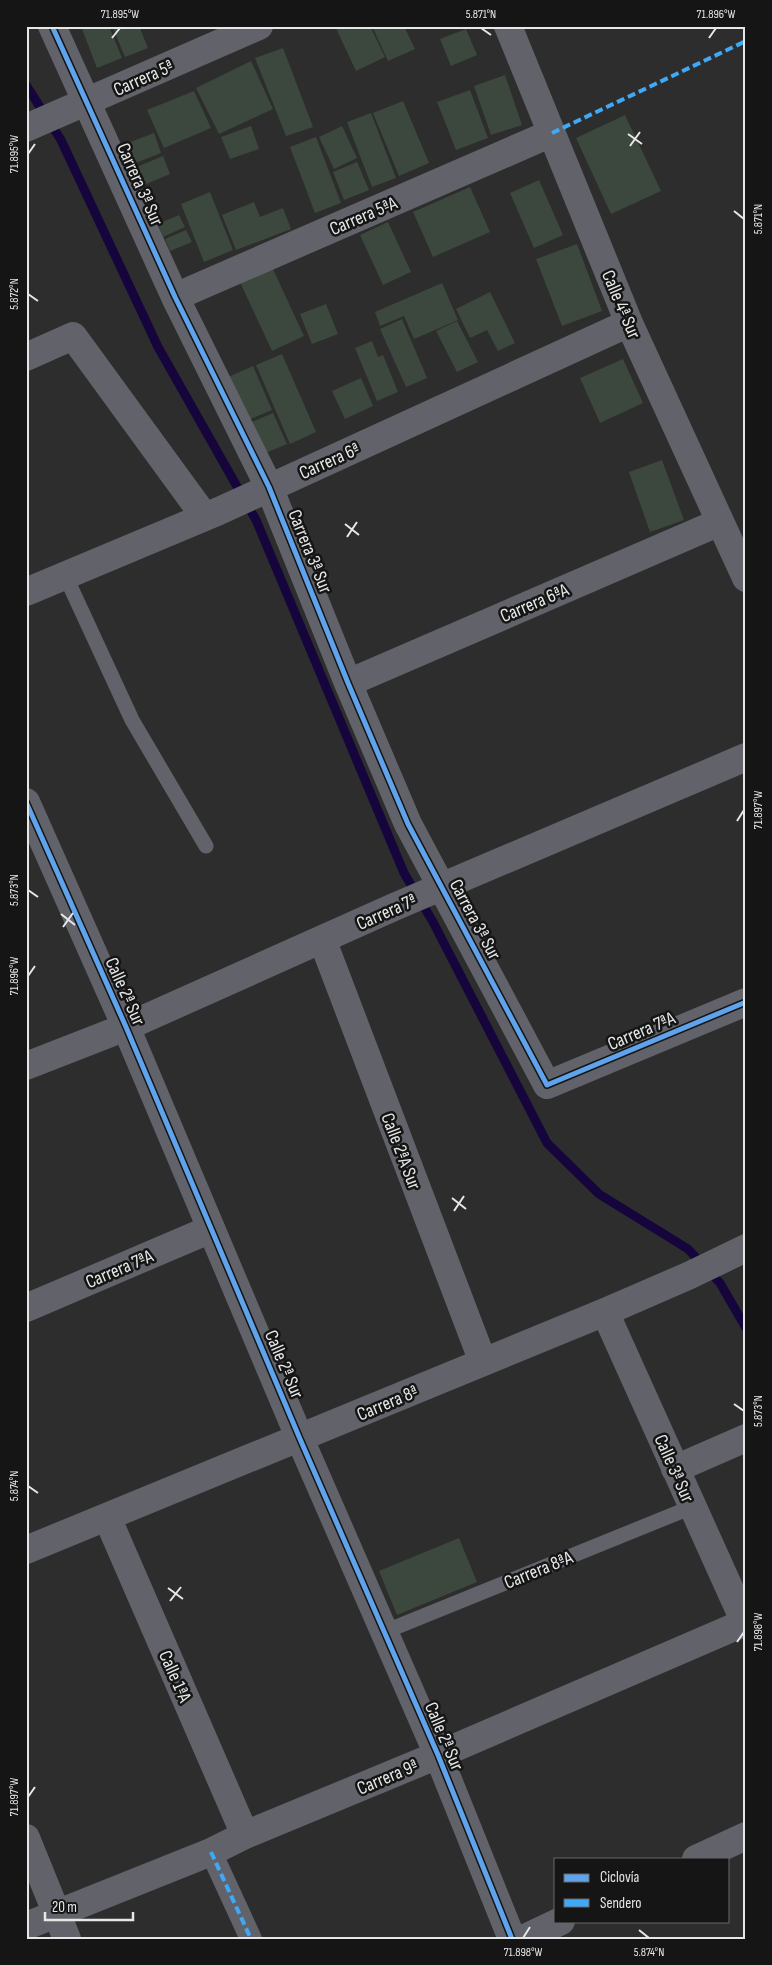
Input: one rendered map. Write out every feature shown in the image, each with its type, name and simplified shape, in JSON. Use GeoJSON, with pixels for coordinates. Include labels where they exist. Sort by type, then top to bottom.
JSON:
{"type":"FeatureCollection","features":[{"type":"Feature","properties":{"kind":"street","name":"Carrera 3ª Sur"},"geometry":{"type":"LineString","coordinates":[[52,26],[76,106],[175,297],[263,490],[437,889],[547,1085]]}},
{"type":"Feature","properties":{"kind":"street","name":"Carrera 5ª"},"geometry":{"type":"LineString","coordinates":[[27,127],[259,26]]}},
{"type":"Feature","properties":{"kind":"street","name":"Calle 4ª Sur"},"geometry":{"type":"LineString","coordinates":[[508,26],[629,323],[746,578]]}},
{"type":"Feature","properties":{"kind":"street","name":"Carrera 5ªA"},"geometry":{"type":"LineString","coordinates":[[175,297],[552,134]]}},
{"type":"Feature","properties":{"kind":"street","name":"Carrera 6ª"},"geometry":{"type":"LineString","coordinates":[[26,592],[212,514],[629,323]]}},
{"type":"Feature","properties":{"kind":"street"},"geometry":{"type":"LineString","coordinates":[[26,357],[73,336],[212,514]]}},
{"type":"Feature","properties":{"kind":"street","name":"Carrera 6ªA"},"geometry":{"type":"LineString","coordinates":[[348,683],[720,522]]}},
{"type":"Feature","properties":{"kind":"street","name":"Carrera 7ª"},"geometry":{"type":"LineString","coordinates":[[26,1066],[126,1027],[394,907],[746,757]]}},
{"type":"Feature","properties":{"kind":"street","name":"Calle 2ª Sur"},"geometry":{"type":"LineString","coordinates":[[26,802],[126,1027],[300,1438],[438,1755],[512,1939]]}},
{"type":"Feature","properties":{"kind":"street","name":"Calle 2ªA Sur"},"geometry":{"type":"LineString","coordinates":[[322,939],[482,1362]]}},
{"type":"Feature","properties":{"kind":"street","name":"Carrera 7ªA"},"geometry":{"type":"LineString","coordinates":[[547,1085],[746,1002]]}},
{"type":"Feature","properties":{"kind":"street","name":"Carrera 7ªA"},"geometry":{"type":"LineString","coordinates":[[26,1308],[212,1229]]}},
{"type":"Feature","properties":{"kind":"street","name":"Carrera 8ª"},"geometry":{"type":"LineString","coordinates":[[26,1550],[605,1312],[688,1276],[736,1252]]}},
{"type":"Feature","properties":{"kind":"street","name":"Calle 3ª Sur"},"geometry":{"type":"LineString","coordinates":[[605,1312],[745,1623]]}},
{"type":"Feature","properties":{"kind":"street"},"geometry":{"type":"LineString","coordinates":[[675,1469],[746,1438]]}},
{"type":"Feature","properties":{"kind":"street","name":"Calle 1ªA"},"geometry":{"type":"LineString","coordinates":[[107,1517],[245,1835]]}},
{"type":"Feature","properties":{"kind":"street","name":"Carrera 9ª"},"geometry":{"type":"LineString","coordinates":[[26,1926],[211,1852],[245,1835],[438,1755],[745,1623]]}},
{"type":"Feature","properties":{"kind":"street"},"geometry":{"type":"LineString","coordinates":[[698,1858],[746,1836]]}},
{"type":"Feature","properties":{"kind":"street"},"geometry":{"type":"LineString","coordinates":[[26,1838],[67,1939]]}},
{"type":"Feature","properties":{"kind":"street"},"geometry":{"type":"LineString","coordinates":[[211,1852],[251,1939]]}},
{"type":"Feature","properties":{"kind":"street"},"geometry":{"type":"LineString","coordinates":[[523,1939],[559,1922]]}},
{"type":"Feature","properties":{"kind":"lane"},"geometry":{"type":"LineString","coordinates":[[65,575],[132,720],[206,846]]}},
{"type":"Feature","properties":{"kind":"lane","name":"Carrera 8ªA"},"geometry":{"type":"LineString","coordinates":[[384,1632],[692,1506]]}},
{"type":"Feature","properties":{"kind":"building"},"geometry":{"type":"Polygon","coordinates":[[[88,26],[109,26],[122,58],[97,68],[82,29],[88,26]]]}},
{"type":"Feature","properties":{"kind":"building"},"geometry":{"type":"Polygon","coordinates":[[[112,26],[139,26],[148,48],[125,57],[112,26]]]}},
{"type":"Feature","properties":{"kind":"building"},"geometry":{"type":"Polygon","coordinates":[[[335,26],[370,26],[385,57],[356,71],[335,26]]]}},
{"type":"Feature","properties":{"kind":"building"},"geometry":{"type":"Polygon","coordinates":[[[372,26],[404,26],[415,49],[388,61],[372,26]]]}},
{"type":"Feature","properties":{"kind":"building"},"geometry":{"type":"Polygon","coordinates":[[[466,29],[477,55],[451,66],[440,39],[466,29]]]}},
{"type":"Feature","properties":{"kind":"building"},"geometry":{"type":"Polygon","coordinates":[[[283,48],[313,127],[286,136],[255,58],[283,48]]]}},
{"type":"Feature","properties":{"kind":"building"},"geometry":{"type":"Polygon","coordinates":[[[251,61],[273,109],[219,134],[196,88],[251,61]]]}},
{"type":"Feature","properties":{"kind":"building"},"geometry":{"type":"Polygon","coordinates":[[[505,75],[522,125],[491,135],[474,86],[505,75]]]}},
{"type":"Feature","properties":{"kind":"building"},"geometry":{"type":"Polygon","coordinates":[[[470,90],[488,138],[456,150],[437,102],[470,90]]]}},
{"type":"Feature","properties":{"kind":"building"},"geometry":{"type":"Polygon","coordinates":[[[194,91],[211,128],[164,148],[147,110],[194,91]]]}},
{"type":"Feature","properties":{"kind":"building"},"geometry":{"type":"Polygon","coordinates":[[[403,101],[429,163],[399,176],[373,113],[403,101]]]}},
{"type":"Feature","properties":{"kind":"building"},"geometry":{"type":"Polygon","coordinates":[[[371,113],[396,178],[372,187],[347,122],[371,113]]]}},
{"type":"Feature","properties":{"kind":"building"},"geometry":{"type":"Polygon","coordinates":[[[625,115],[661,191],[611,214],[576,138],[625,115]]]}},
{"type":"Feature","properties":{"kind":"building"},"geometry":{"type":"Polygon","coordinates":[[[251,126],[259,149],[230,159],[221,137],[251,126]]]}},
{"type":"Feature","properties":{"kind":"building"},"geometry":{"type":"Polygon","coordinates":[[[342,126],[357,158],[334,169],[319,137],[342,126]]]}},
{"type":"Feature","properties":{"kind":"building"},"geometry":{"type":"Polygon","coordinates":[[[154,133],[161,153],[128,166],[120,146],[154,133]]]}},
{"type":"Feature","properties":{"kind":"building"},"geometry":{"type":"Polygon","coordinates":[[[316,137],[341,203],[315,213],[290,147],[316,137]]]}},
{"type":"Feature","properties":{"kind":"building"},"geometry":{"type":"Polygon","coordinates":[[[163,156],[170,174],[139,187],[132,169],[163,156]]]}},
{"type":"Feature","properties":{"kind":"building"},"geometry":{"type":"Polygon","coordinates":[[[357,162],[369,190],[344,200],[333,172],[357,162]]]}},
{"type":"Feature","properties":{"kind":"building"},"geometry":{"type":"Polygon","coordinates":[[[539,180],[563,235],[534,248],[510,193],[539,180]]]}},
{"type":"Feature","properties":{"kind":"building"},"geometry":{"type":"Polygon","coordinates":[[[470,187],[490,232],[433,257],[413,212],[470,187]]]}},
{"type":"Feature","properties":{"kind":"building"},"geometry":{"type":"Polygon","coordinates":[[[210,192],[233,250],[204,262],[181,204],[210,192]]]}},
{"type":"Feature","properties":{"kind":"building"},"geometry":{"type":"Polygon","coordinates":[[[254,202],[260,217],[283,208],[291,229],[236,250],[222,215],[254,202]]]}},
{"type":"Feature","properties":{"kind":"building"},"geometry":{"type":"Polygon","coordinates":[[[179,215],[185,227],[163,237],[158,224],[179,215]]]}},
{"type":"Feature","properties":{"kind":"building"},"geometry":{"type":"Polygon","coordinates":[[[388,222],[411,272],[383,285],[360,235],[388,222]]]}},
{"type":"Feature","properties":{"kind":"building"},"geometry":{"type":"Polygon","coordinates":[[[186,230],[192,242],[170,251],[165,239],[186,230]]]}},
{"type":"Feature","properties":{"kind":"building"},"geometry":{"type":"Polygon","coordinates":[[[577,244],[602,311],[562,326],[536,259],[577,244]]]}},
{"type":"Feature","properties":{"kind":"building"},"geometry":{"type":"Polygon","coordinates":[[[272,267],[304,336],[272,351],[240,282],[272,267]]]}},
{"type":"Feature","properties":{"kind":"building"},"geometry":{"type":"Polygon","coordinates":[[[442,283],[458,320],[414,339],[404,316],[380,326],[375,312],[442,283]]]}},
{"type":"Feature","properties":{"kind":"building"},"geometry":{"type":"Polygon","coordinates":[[[490,292],[515,343],[498,351],[487,330],[470,338],[456,309],[490,292]]]}},
{"type":"Feature","properties":{"kind":"building"},"geometry":{"type":"Polygon","coordinates":[[[326,304],[338,334],[312,344],[300,314],[326,304]]]}},
{"type":"Feature","properties":{"kind":"building"},"geometry":{"type":"Polygon","coordinates":[[[402,319],[427,378],[406,387],[380,329],[402,319]]]}},
{"type":"Feature","properties":{"kind":"building"},"geometry":{"type":"Polygon","coordinates":[[[457,321],[478,362],[457,372],[436,331],[457,321]]]}},
{"type":"Feature","properties":{"kind":"building"},"geometry":{"type":"Polygon","coordinates":[[[372,341],[378,357],[383,355],[398,392],[377,401],[355,348],[372,341]]]}},
{"type":"Feature","properties":{"kind":"building"},"geometry":{"type":"Polygon","coordinates":[[[282,354],[316,432],[290,444],[256,365],[282,354]]]}},
{"type":"Feature","properties":{"kind":"building"},"geometry":{"type":"Polygon","coordinates":[[[623,359],[643,403],[600,423],[580,378],[623,359]]]}},
{"type":"Feature","properties":{"kind":"building"},"geometry":{"type":"Polygon","coordinates":[[[253,366],[272,410],[246,421],[226,378],[253,366]]]}},
{"type":"Feature","properties":{"kind":"building"},"geometry":{"type":"Polygon","coordinates":[[[361,378],[373,406],[345,419],[332,391],[361,378]]]}},
{"type":"Feature","properties":{"kind":"building"},"geometry":{"type":"Polygon","coordinates":[[[273,413],[287,444],[261,455],[247,424],[273,413]]]}},
{"type":"Feature","properties":{"kind":"building"},"geometry":{"type":"Polygon","coordinates":[[[662,460],[684,520],[650,532],[629,472],[662,460]]]}},
{"type":"Feature","properties":{"kind":"building"},"geometry":{"type":"Polygon","coordinates":[[[459,1538],[477,1582],[397,1615],[379,1571],[459,1538]]]}},
{"type":"Feature","properties":{"kind":"waterway"},"geometry":{"type":"LineString","coordinates":[[26,85],[61,140],[158,347],[256,520],[404,873],[433,922],[547,1143],[599,1194],[688,1249],[720,1283],[746,1328]]}},
{"type":"Feature","properties":{"kind":"marked path"},"geometry":{"type":"LineString","coordinates":[[552,133],[746,41]]}},
{"type":"Feature","properties":{"kind":"marked path"},"geometry":{"type":"LineString","coordinates":[[211,1852],[251,1939]]}},
{"type":"Feature","properties":{"kind":"cycle path"},"geometry":{"type":"LineString","coordinates":[[52,26],[175,297],[269,487],[348,683],[408,824],[547,1085],[746,1002]]}},
{"type":"Feature","properties":{"kind":"cycle path"},"geometry":{"type":"LineString","coordinates":[[26,802],[126,1027],[300,1439],[438,1755],[512,1939]]}}]}
